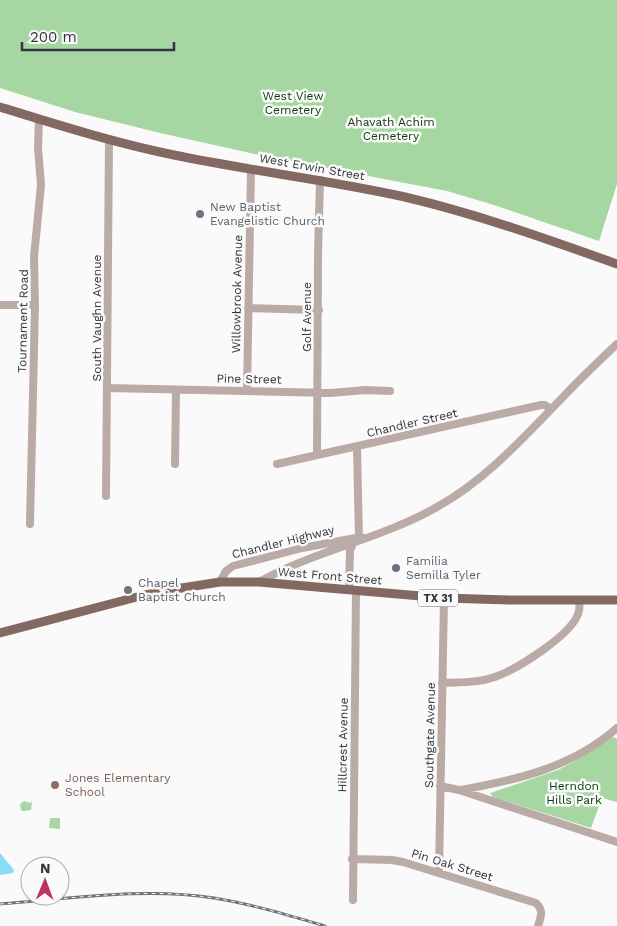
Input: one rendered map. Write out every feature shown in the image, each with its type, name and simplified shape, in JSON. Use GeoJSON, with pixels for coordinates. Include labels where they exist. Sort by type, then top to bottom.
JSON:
{"type":"FeatureCollection","features":[{"type":"Feature","properties":{"kind":"main road","name":"West Erwin Street"},"geometry":{"type":"LineString","coordinates":[[0,107],[109,140],[166,154],[402,196],[524,230],[617,264]]}},
{"type":"Feature","properties":{"kind":"main road","name":"West Front Street"},"geometry":{"type":"LineString","coordinates":[[220,582],[259,582],[444,598],[617,600]]}},
{"type":"Feature","properties":{"kind":"main road","name":"TX 31"},"geometry":{"type":"LineString","coordinates":[[0,632],[162,591],[220,582]]}},
{"type":"Feature","properties":{"kind":"street","name":"Tournament Road"},"geometry":{"type":"LineString","coordinates":[[30,524],[35,306],[34,257],[41,185],[38,148],[39,119]]}},
{"type":"Feature","properties":{"kind":"street","name":"South Vaughn Avenue"},"geometry":{"type":"LineString","coordinates":[[106,496],[109,140]]}},
{"type":"Feature","properties":{"kind":"street","name":"Willowbrook Avenue"},"geometry":{"type":"LineString","coordinates":[[248,390],[251,169]]}},
{"type":"Feature","properties":{"kind":"street","name":"Golf Avenue"},"geometry":{"type":"LineString","coordinates":[[317,454],[320,180]]}},
{"type":"Feature","properties":{"kind":"street"},"geometry":{"type":"LineString","coordinates":[[0,306],[35,306]]}},
{"type":"Feature","properties":{"kind":"street"},"geometry":{"type":"LineString","coordinates":[[248,308],[319,310]]}},
{"type":"Feature","properties":{"kind":"street","name":"Chandler Highway"},"geometry":{"type":"LineString","coordinates":[[259,582],[295,563],[418,517],[459,493],[488,470],[617,344]]}},
{"type":"Feature","properties":{"kind":"street","name":"Pine Street"},"geometry":{"type":"LineString","coordinates":[[108,388],[318,392],[390,391]]}},
{"type":"Feature","properties":{"kind":"street"},"geometry":{"type":"LineString","coordinates":[[175,464],[176,390]]}},
{"type":"Feature","properties":{"kind":"street","name":"Chandler Street"},"geometry":{"type":"LineString","coordinates":[[277,464],[545,405],[551,409]]}},
{"type":"Feature","properties":{"kind":"street","name":"Hillcrest Avenue"},"geometry":{"type":"LineString","coordinates":[[352,900],[353,591],[350,550],[357,541],[358,447]]}},
{"type":"Feature","properties":{"kind":"street","name":"Chandler Highway"},"geometry":{"type":"LineString","coordinates":[[220,582],[226,571],[233,566],[302,548],[357,541]]}},
{"type":"Feature","properties":{"kind":"street","name":"Southgate Avenue"},"geometry":{"type":"LineString","coordinates":[[439,872],[444,598]]}},
{"type":"Feature","properties":{"kind":"street"},"geometry":{"type":"LineString","coordinates":[[442,682],[470,682],[494,677],[524,663],[554,642],[567,628],[579,613],[580,600]]}},
{"type":"Feature","properties":{"kind":"street"},"geometry":{"type":"LineString","coordinates":[[459,790],[517,779],[539,772],[585,751],[617,728]]}},
{"type":"Feature","properties":{"kind":"street"},"geometry":{"type":"LineString","coordinates":[[440,786],[459,790],[617,842]]}},
{"type":"Feature","properties":{"kind":"street","name":"Pin Oak Street"},"geometry":{"type":"LineString","coordinates":[[352,859],[392,860],[439,872],[536,902],[541,908],[542,914],[538,926]]}},
{"type":"Feature","properties":{"kind":"green space"},"geometry":{"type":"Polygon","coordinates":[[[0,0],[617,0],[617,184],[599,241],[447,191],[269,157],[160,133],[75,112],[0,88],[0,0]]]}},
{"type":"Feature","properties":{"kind":"green space","name":"Herndon Hills Park"},"geometry":{"type":"Polygon","coordinates":[[[611,736],[617,739],[617,802],[602,798],[591,828],[493,797],[490,793],[558,770],[582,757],[611,736]]]}},
{"type":"Feature","properties":{"kind":"green space"},"geometry":{"type":"Polygon","coordinates":[[[24,801],[30,803],[32,801],[31,810],[21,810],[20,804],[24,801]]]}},
{"type":"Feature","properties":{"kind":"green space"},"geometry":{"type":"Polygon","coordinates":[[[50,818],[60,818],[60,829],[49,828],[50,818]]]}},
{"type":"Feature","properties":{"kind":"water"},"geometry":{"type":"Polygon","coordinates":[[[0,853],[14,870],[13,873],[0,875],[0,853]]]}},
{"type":"Feature","properties":{"kind":"railway"},"geometry":{"type":"LineString","coordinates":[[0,904],[107,895],[187,895],[242,903],[325,926]]}},
{"type":"Feature","properties":{"kind":"place","name":"New Baptist Evangelistic Church"},"geometry":{"type":"Point","coordinates":[200,214]}},
{"type":"Feature","properties":{"kind":"place","name":"Familia Semilla Tyler"},"geometry":{"type":"Point","coordinates":[396,568]}},
{"type":"Feature","properties":{"kind":"place","name":"Chapel Baptist Church"},"geometry":{"type":"Point","coordinates":[128,590]}},
{"type":"Feature","properties":{"kind":"place","name":"Jones Elementary School"},"geometry":{"type":"Point","coordinates":[55,785]}},
{"type":"Feature","properties":{"kind":"park label","name":"West View Cemetery"},"geometry":{"type":"Point","coordinates":[293,103]}},
{"type":"Feature","properties":{"kind":"park label","name":"Ahavath Achim Cemetery"},"geometry":{"type":"Point","coordinates":[391,129]}}]}
